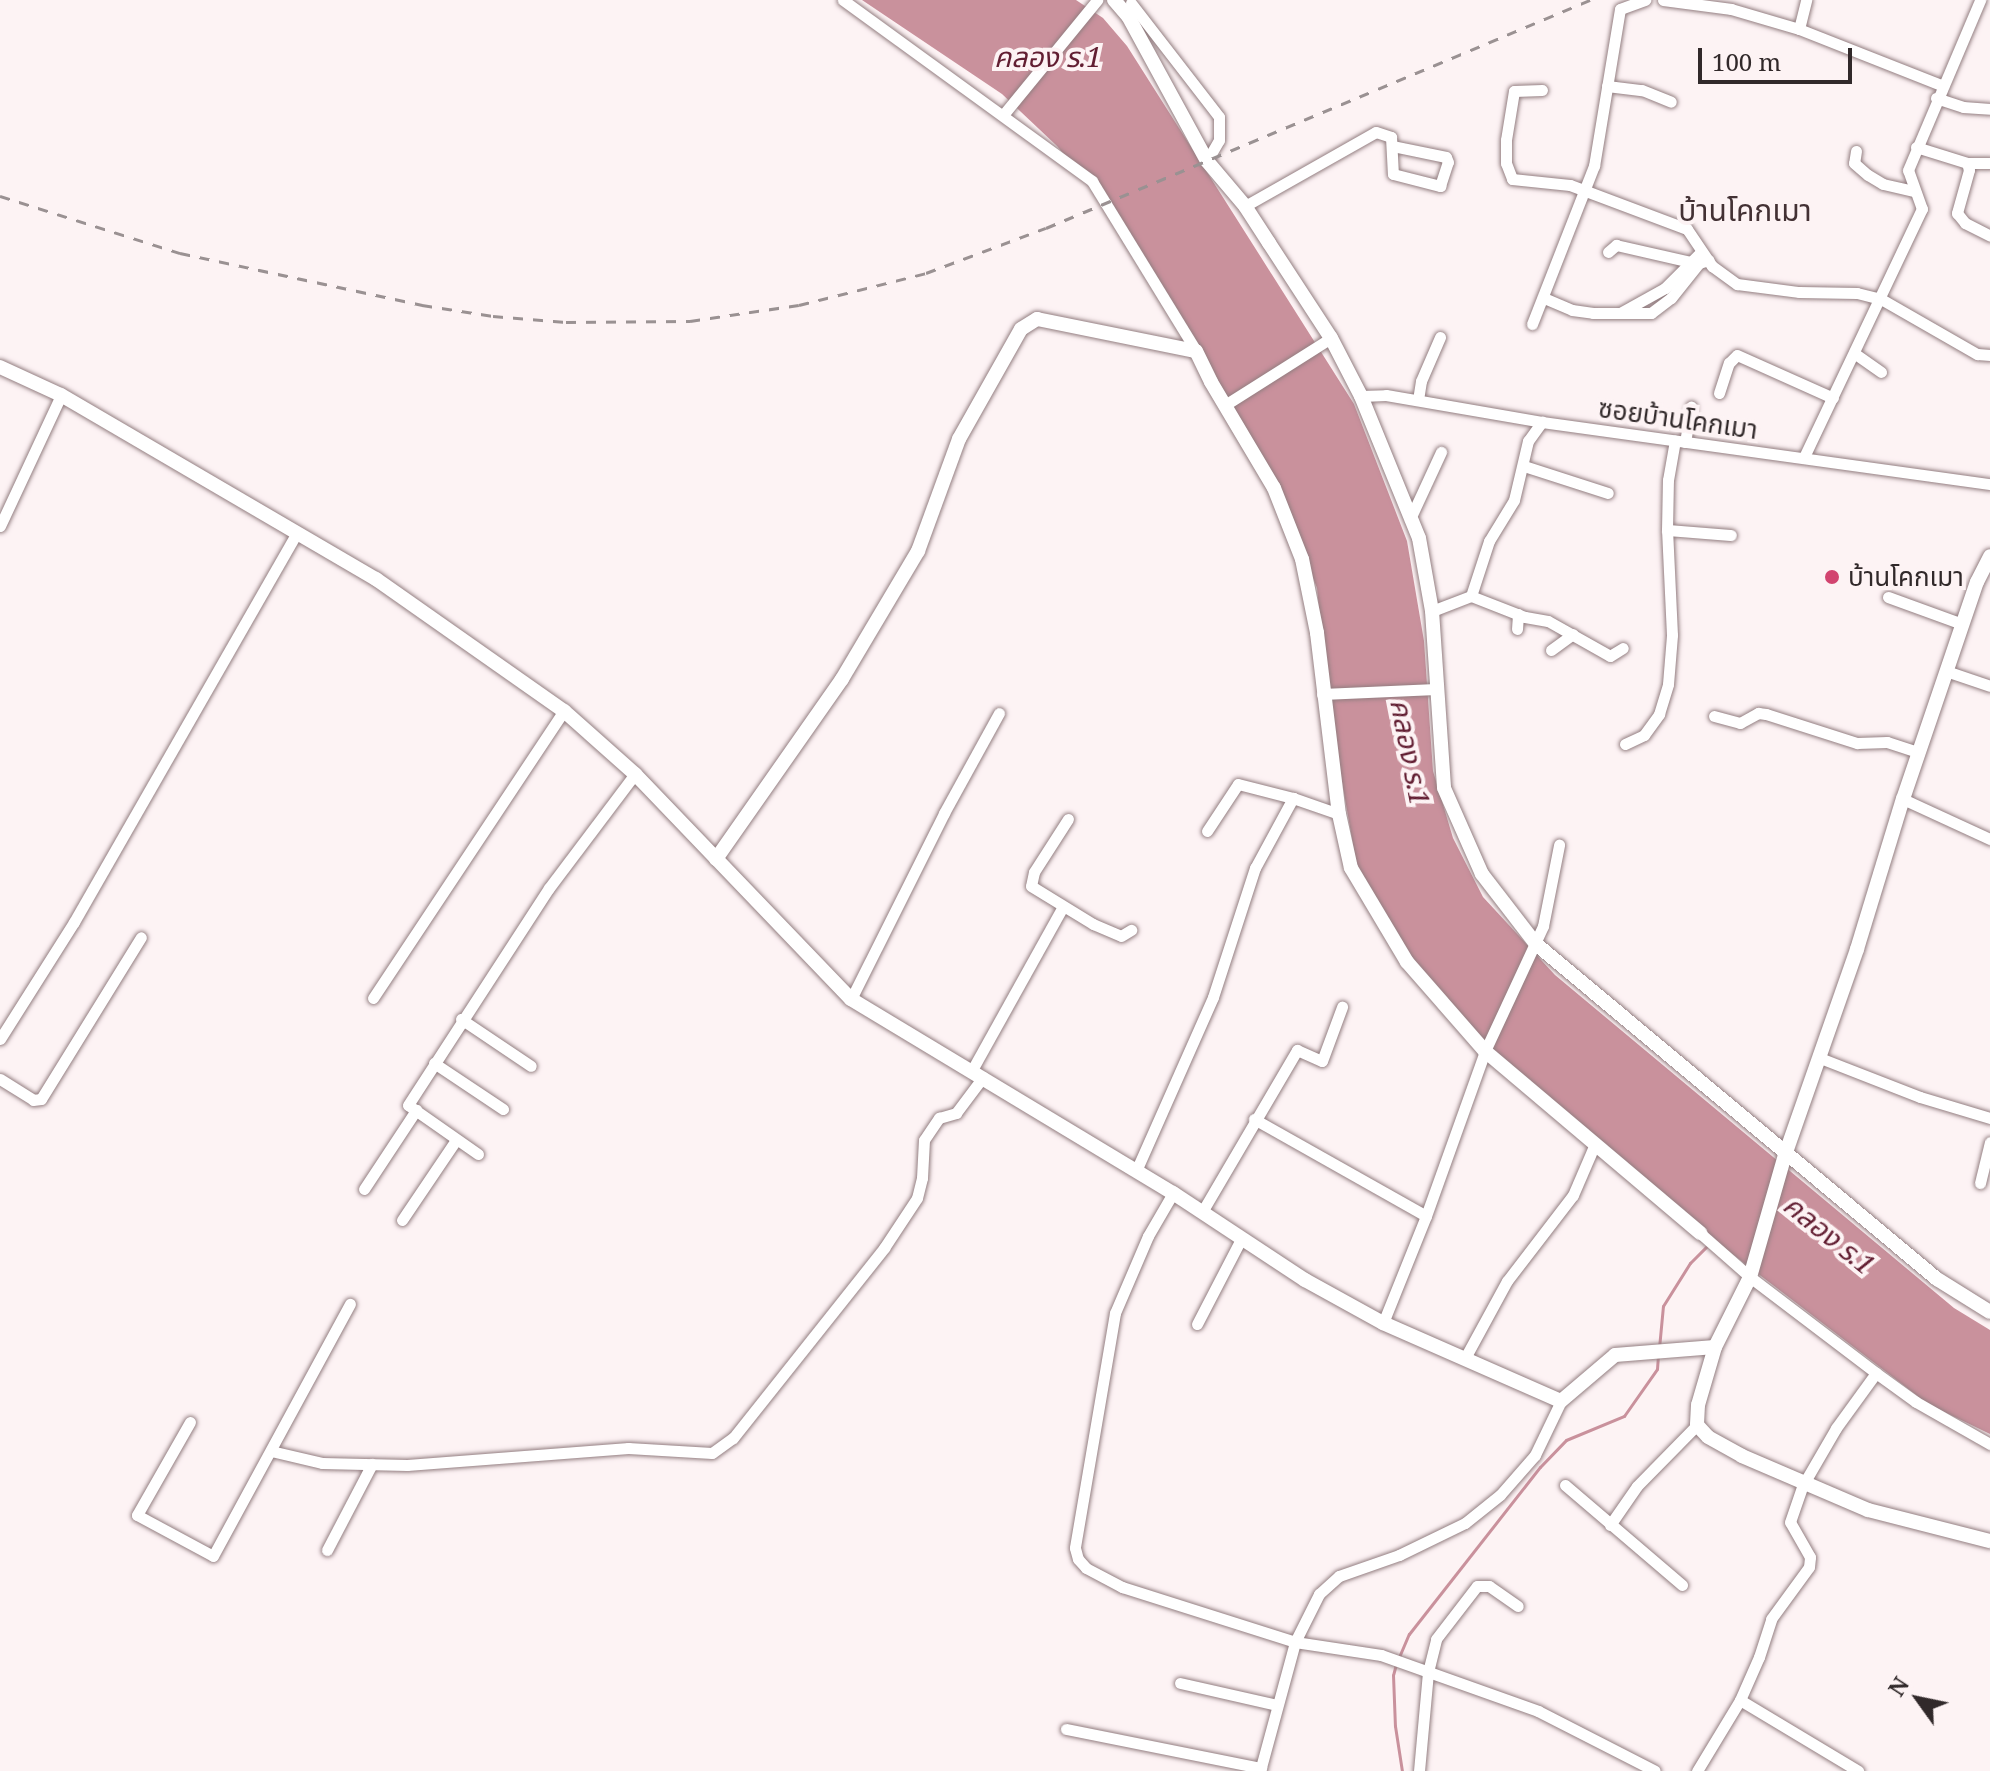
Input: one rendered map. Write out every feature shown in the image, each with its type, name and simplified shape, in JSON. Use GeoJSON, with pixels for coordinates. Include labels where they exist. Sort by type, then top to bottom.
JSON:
{"type":"FeatureCollection","features":[{"type":"Feature","properties":{"kind":"street"},"geometry":{"type":"LineString","coordinates":[[843,0],[1092,181],[1230,402],[1274,488],[1302,559],[1317,633],[1339,814],[1351,868],[1407,962],[1485,1051],[1750,1277],[1916,1402],[1990,1444]]}},
{"type":"Feature","properties":{"kind":"street"},"geometry":{"type":"LineString","coordinates":[[1003,115],[1097,0]]}},
{"type":"Feature","properties":{"kind":"street"},"geometry":{"type":"LineString","coordinates":[[1114,0],[1131,7],[1219,117],[1219,140],[1207,161]]}},
{"type":"Feature","properties":{"kind":"street"},"geometry":{"type":"LineString","coordinates":[[1532,324],[1594,166],[1620,9],[1645,0]]}},
{"type":"Feature","properties":{"kind":"street"},"geometry":{"type":"LineString","coordinates":[[1663,0],[1731,9],[1799,29],[1941,85]]}},
{"type":"Feature","properties":{"kind":"street"},"geometry":{"type":"LineString","coordinates":[[1799,29],[1806,0]]}},
{"type":"Feature","properties":{"kind":"street"},"geometry":{"type":"LineString","coordinates":[[1804,457],[1922,209],[1908,170],[1941,85],[1980,0]]}},
{"type":"Feature","properties":{"kind":"street"},"geometry":{"type":"LineString","coordinates":[[1131,7],[1207,161],[1245,206],[1361,396],[1419,538],[1432,611],[1444,788],[1482,874],[1536,944],[1937,1279],[1990,1312]]}},
{"type":"Feature","properties":{"kind":"street"},"geometry":{"type":"LineString","coordinates":[[1607,86],[1642,90],[1671,102]]}},
{"type":"Feature","properties":{"kind":"street"},"geometry":{"type":"LineString","coordinates":[[1542,90],[1514,91],[1506,140],[1506,163],[1512,179],[1570,185],[1687,229],[1721,275],[1737,284],[1799,292],[1857,293],[1881,299],[1977,354],[1990,355]]}},
{"type":"Feature","properties":{"kind":"street"},"geometry":{"type":"LineString","coordinates":[[1936,98],[1963,107],[1990,109]]}},
{"type":"Feature","properties":{"kind":"street"},"geometry":{"type":"LineString","coordinates":[[1245,206],[1371,133],[1388,133],[1393,146],[1393,174],[1440,186],[1446,157],[1393,146]]}},
{"type":"Feature","properties":{"kind":"street"},"geometry":{"type":"LineString","coordinates":[[1916,147],[1967,163],[1990,163]]}},
{"type":"Feature","properties":{"kind":"street"},"geometry":{"type":"LineString","coordinates":[[1856,151],[1854,163],[1868,175],[1883,184],[1914,191]]}},
{"type":"Feature","properties":{"kind":"street"},"geometry":{"type":"LineString","coordinates":[[1967,163],[1969,170],[1957,213],[1965,223],[1990,236]]}},
{"type":"Feature","properties":{"kind":"street"},"geometry":{"type":"LineString","coordinates":[[1608,252],[1616,245],[1690,262]]}},
{"type":"Feature","properties":{"kind":"street"},"geometry":{"type":"LineString","coordinates":[[1615,315],[1665,288],[1690,262],[1706,255]]}},
{"type":"Feature","properties":{"kind":"street"},"geometry":{"type":"LineString","coordinates":[[1544,298],[1572,310],[1615,315],[1651,313],[1671,298],[1706,255]]}},
{"type":"Feature","properties":{"kind":"street"},"geometry":{"type":"LineString","coordinates":[[716,859],[842,679],[918,551],[959,439],[1021,329],[1037,319],[1196,351]]}},
{"type":"Feature","properties":{"kind":"street"},"geometry":{"type":"LineString","coordinates":[[1418,400],[1421,381],[1440,337]]}},
{"type":"Feature","properties":{"kind":"street"},"geometry":{"type":"LineString","coordinates":[[1230,402],[1326,341]]}},
{"type":"Feature","properties":{"kind":"street"},"geometry":{"type":"LineString","coordinates":[[1854,353],[1881,372]]}},
{"type":"Feature","properties":{"kind":"street"},"geometry":{"type":"LineString","coordinates":[[1719,393],[1729,363],[1737,355],[1833,398]]}},
{"type":"Feature","properties":{"kind":"street"},"geometry":{"type":"LineString","coordinates":[[0,367],[61,395],[376,579],[564,711],[635,774],[851,999],[1173,1193],[1305,1280],[1383,1323],[1561,1401]]}},
{"type":"Feature","properties":{"kind":"street"},"geometry":{"type":"LineString","coordinates":[[0,526],[61,395]]}},
{"type":"Feature","properties":{"kind":"street","name":"ซอยบ้านโคกเมา"},"geometry":{"type":"LineString","coordinates":[[1361,396],[1386,395],[1542,422],[1990,484]]}},
{"type":"Feature","properties":{"kind":"street"},"geometry":{"type":"LineString","coordinates":[[1625,744],[1644,735],[1659,714],[1668,684],[1672,635],[1668,480],[1691,407]]}},
{"type":"Feature","properties":{"kind":"street"},"geometry":{"type":"LineString","coordinates":[[1471,596],[1489,541],[1514,500],[1528,441],[1542,422]]}},
{"type":"Feature","properties":{"kind":"street"},"geometry":{"type":"LineString","coordinates":[[1410,519],[1441,452]]}},
{"type":"Feature","properties":{"kind":"street"},"geometry":{"type":"LineString","coordinates":[[1524,466],[1608,493]]}},
{"type":"Feature","properties":{"kind":"street"},"geometry":{"type":"LineString","coordinates":[[1667,530],[1731,535]]}},
{"type":"Feature","properties":{"kind":"street"},"geometry":{"type":"LineString","coordinates":[[0,1039],[74,922],[297,532]]}},
{"type":"Feature","properties":{"kind":"street"},"geometry":{"type":"LineString","coordinates":[[1610,1525],[1637,1486],[1697,1425],[1698,1405],[1715,1347],[1750,1277],[1785,1155],[1885,863],[1918,752],[1962,624],[1989,560]]}},
{"type":"Feature","properties":{"kind":"street"},"geometry":{"type":"LineString","coordinates":[[1432,611],[1471,596],[1518,614],[1548,621],[1610,656],[1623,648]]}},
{"type":"Feature","properties":{"kind":"street"},"geometry":{"type":"LineString","coordinates":[[1888,597],[1962,624]]}},
{"type":"Feature","properties":{"kind":"street"},"geometry":{"type":"LineString","coordinates":[[1517,629],[1518,614]]}},
{"type":"Feature","properties":{"kind":"street"},"geometry":{"type":"LineString","coordinates":[[1551,650],[1573,634]]}},
{"type":"Feature","properties":{"kind":"street"},"geometry":{"type":"LineString","coordinates":[[1946,671],[1990,686]]}},
{"type":"Feature","properties":{"kind":"street"},"geometry":{"type":"LineString","coordinates":[[1322,694],[1436,689]]}},
{"type":"Feature","properties":{"kind":"street"},"geometry":{"type":"LineString","coordinates":[[373,998],[564,711]]}},
{"type":"Feature","properties":{"kind":"street"},"geometry":{"type":"LineString","coordinates":[[851,999],[944,813],[999,713]]}},
{"type":"Feature","properties":{"kind":"street"},"geometry":{"type":"LineString","coordinates":[[1714,716],[1740,723],[1758,713],[1766,714],[1857,743],[1887,742],[1918,752]]}},
{"type":"Feature","properties":{"kind":"street"},"geometry":{"type":"LineString","coordinates":[[478,1154],[408,1105],[461,1019],[549,888],[635,774]]}},
{"type":"Feature","properties":{"kind":"street"},"geometry":{"type":"LineString","coordinates":[[1207,831],[1238,784],[1339,814]]}},
{"type":"Feature","properties":{"kind":"street"},"geometry":{"type":"LineString","coordinates":[[1136,1171],[1213,997],[1255,868],[1293,798]]}},
{"type":"Feature","properties":{"kind":"street"},"geometry":{"type":"LineString","coordinates":[[1903,799],[1990,839]]}},
{"type":"Feature","properties":{"kind":"street"},"geometry":{"type":"LineString","coordinates":[[1068,819],[1030,881],[1031,886],[1062,908],[1121,936],[1131,930]]}},
{"type":"Feature","properties":{"kind":"street"},"geometry":{"type":"LineString","coordinates":[[1383,1323],[1426,1216],[1485,1051],[1536,944],[1552,890],[1559,845]]}},
{"type":"Feature","properties":{"kind":"street"},"geometry":{"type":"LineString","coordinates":[[271,1451],[322,1463],[407,1465],[628,1448],[712,1453],[733,1438],[884,1248],[917,1198],[922,1178],[924,1140],[939,1118],[956,1113],[1062,908]]}},
{"type":"Feature","properties":{"kind":"street"},"geometry":{"type":"LineString","coordinates":[[0,1079],[33,1100],[44,1095],[141,937]]}},
{"type":"Feature","properties":{"kind":"street"},"geometry":{"type":"LineString","coordinates":[[1202,1212],[1297,1050],[1322,1061],[1342,1007]]}},
{"type":"Feature","properties":{"kind":"street"},"geometry":{"type":"LineString","coordinates":[[461,1019],[531,1066]]}},
{"type":"Feature","properties":{"kind":"street"},"geometry":{"type":"LineString","coordinates":[[1820,1058],[1920,1097],[1990,1118]]}},
{"type":"Feature","properties":{"kind":"street"},"geometry":{"type":"LineString","coordinates":[[434,1063],[503,1109]]}},
{"type":"Feature","properties":{"kind":"street"},"geometry":{"type":"LineString","coordinates":[[364,1189],[416,1110]]}},
{"type":"Feature","properties":{"kind":"street"},"geometry":{"type":"LineString","coordinates":[[1254,1119],[1426,1216]]}},
{"type":"Feature","properties":{"kind":"street"},"geometry":{"type":"LineString","coordinates":[[402,1220],[456,1140]]}},
{"type":"Feature","properties":{"kind":"street"},"geometry":{"type":"LineString","coordinates":[[1980,1183],[1990,1142]]}},
{"type":"Feature","properties":{"kind":"street"},"geometry":{"type":"LineString","coordinates":[[1465,1358],[1507,1281],[1573,1195],[1595,1144]]}},
{"type":"Feature","properties":{"kind":"street"},"geometry":{"type":"LineString","coordinates":[[1173,1193],[1148,1236],[1115,1313],[1075,1548],[1086,1568],[1122,1587],[1295,1642],[1381,1655],[1538,1711],[1655,1771]]}},
{"type":"Feature","properties":{"kind":"street"},"geometry":{"type":"LineString","coordinates":[[1197,1324],[1241,1239]]}},
{"type":"Feature","properties":{"kind":"street"},"geometry":{"type":"LineString","coordinates":[[190,1422],[137,1515],[213,1556],[350,1304]]}},
{"type":"Feature","properties":{"kind":"street"},"geometry":{"type":"LineString","coordinates":[[1066,1729],[1260,1770],[1295,1642],[1319,1594],[1339,1576],[1399,1555],[1465,1523],[1500,1495],[1535,1455],[1561,1401],[1615,1355],[1715,1347]]}},
{"type":"Feature","properties":{"kind":"street"},"geometry":{"type":"LineString","coordinates":[[1697,1771],[1740,1700],[1771,1619],[1809,1567],[1810,1557],[1790,1522],[1803,1485],[1836,1428],[1876,1373]]}},
{"type":"Feature","properties":{"kind":"street"},"geometry":{"type":"LineString","coordinates":[[1697,1425],[1708,1437],[1803,1485],[1868,1510],[1990,1541]]}},
{"type":"Feature","properties":{"kind":"street"},"geometry":{"type":"LineString","coordinates":[[327,1550],[372,1464]]}},
{"type":"Feature","properties":{"kind":"street"},"geometry":{"type":"LineString","coordinates":[[1565,1485],[1682,1585]]}},
{"type":"Feature","properties":{"kind":"street"},"geometry":{"type":"LineString","coordinates":[[1419,1771],[1428,1672],[1436,1639],[1477,1586],[1489,1586],[1518,1606]]}},
{"type":"Feature","properties":{"kind":"street"},"geometry":{"type":"LineString","coordinates":[[1180,1683],[1277,1705]]}},
{"type":"Feature","properties":{"kind":"street"},"geometry":{"type":"LineString","coordinates":[[1740,1700],[1858,1771]]}},
{"type":"Feature","properties":{"kind":"water","name":"คลอง ร.1"},"geometry":{"type":"Polygon","coordinates":[[[862,0],[1076,0],[1103,18],[1127,46],[1354,404],[1407,541],[1424,641],[1433,771],[1453,838],[1483,897],[1555,975],[1954,1308],[1990,1330],[1990,1434],[1928,1404],[1714,1240],[1494,1052],[1409,958],[1357,867],[1328,702],[1317,588],[1272,475],[1093,189],[1057,146],[1002,94],[862,0]]]}},
{"type":"Feature","properties":{"kind":"waterway"},"geometry":{"type":"LineString","coordinates":[[1659,1348],[1663,1306],[1690,1263],[1709,1244]]}},
{"type":"Feature","properties":{"kind":"waterway"},"geometry":{"type":"LineString","coordinates":[[1399,1657],[1409,1634],[1540,1467],[1566,1440],[1624,1416],[1657,1369],[1658,1356]]}},
{"type":"Feature","properties":{"kind":"waterway"},"geometry":{"type":"LineString","coordinates":[[1396,1664],[1393,1675],[1395,1726],[1402,1771]]}},
{"type":"Feature","properties":{"kind":"railway"},"geometry":{"type":"LineString","coordinates":[[0,196],[180,253],[422,305],[493,316],[566,322],[690,321],[799,305],[926,273],[1046,228],[1590,0]]}},
{"type":"Feature","properties":{"kind":"place","name":"บ้านโคกเมา"},"geometry":{"type":"Point","coordinates":[1832,577]}},
{"type":"Feature","properties":{"kind":"district","name":"บ้านโคกเมา"},"geometry":{"type":"Point","coordinates":[1745,210]}}]}
